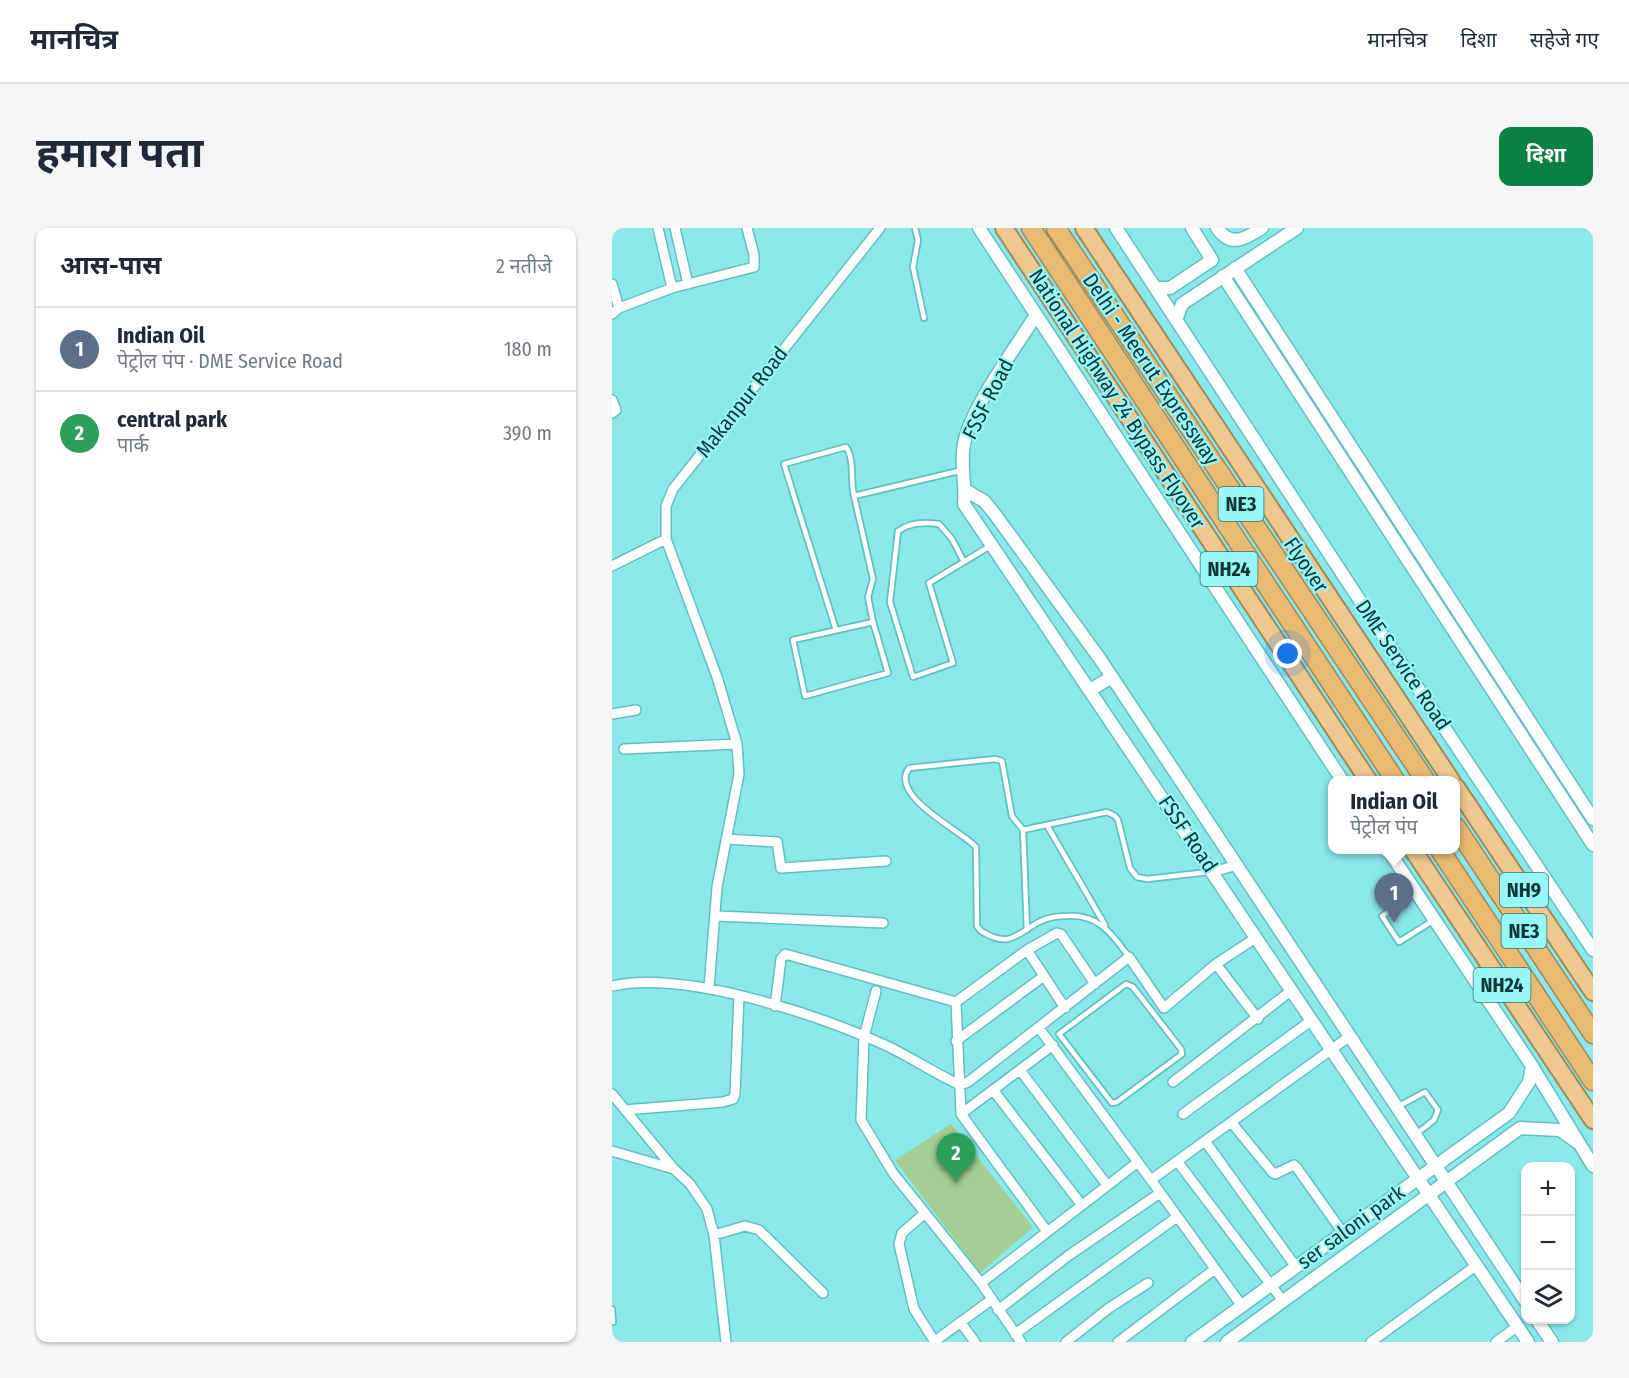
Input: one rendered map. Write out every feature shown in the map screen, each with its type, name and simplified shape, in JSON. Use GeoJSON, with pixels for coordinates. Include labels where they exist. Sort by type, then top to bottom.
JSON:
{"type":"FeatureCollection","features":[{"type":"Feature","properties":{"kind":"highway","name":"National Highway 24 Bypass Flyover"},"geometry":{"type":"LineString","coordinates":[[1004,228],[1365,776]]}},
{"type":"Feature","properties":{"kind":"highway","name":"Delhi - Meerut Expressway"},"geometry":{"type":"LineString","coordinates":[[1031,228],[1392,776]]}},
{"type":"Feature","properties":{"kind":"highway","name":"Delhi - Meerut Expressway"},"geometry":{"type":"LineString","coordinates":[[1056,228],[1422,776]]}},
{"type":"Feature","properties":{"kind":"highway","name":"Flyover"},"geometry":{"type":"LineString","coordinates":[[1084,228],[1448,776]]}},
{"type":"Feature","properties":{"kind":"highway","name":"NH9"},"geometry":{"type":"LineString","coordinates":[[1460,794],[1593,992]]}},
{"type":"Feature","properties":{"kind":"highway","name":"NE3"},"geometry":{"type":"LineString","coordinates":[[1460,835],[1593,1035]]}},
{"type":"Feature","properties":{"kind":"highway","name":"NH24"},"geometry":{"type":"LineString","coordinates":[[1416,854],[1593,1120]]}},
{"type":"Feature","properties":{"kind":"highway","name":"NE3"},"geometry":{"type":"LineString","coordinates":[[1443,854],[1593,1081]]}},
{"type":"Feature","properties":{"kind":"street"},"geometry":{"type":"LineString","coordinates":[[658,228],[672,288]]}},
{"type":"Feature","properties":{"kind":"street"},"geometry":{"type":"LineString","coordinates":[[675,228],[688,284]]}},
{"type":"Feature","properties":{"kind":"street"},"geometry":{"type":"LineString","coordinates":[[612,284],[616,311],[672,288],[754,267],[754,255],[747,228]]}},
{"type":"Feature","properties":{"kind":"street","name":"Makanpur Road"},"geometry":{"type":"LineString","coordinates":[[666,539],[666,506],[673,489],[880,228]]}},
{"type":"Feature","properties":{"kind":"street"},"geometry":{"type":"LineString","coordinates":[[979,228],[1339,776]]}},
{"type":"Feature","properties":{"kind":"street","name":"DME Service Road"},"geometry":{"type":"LineString","coordinates":[[1116,228],[1593,950]]}},
{"type":"Feature","properties":{"kind":"street"},"geometry":{"type":"LineString","coordinates":[[1156,288],[1170,288],[1212,260],[1192,228]]}},
{"type":"Feature","properties":{"kind":"street"},"geometry":{"type":"LineString","coordinates":[[1217,228],[1233,241],[1245,239],[1262,228]]}},
{"type":"Feature","properties":{"kind":"street"},"geometry":{"type":"LineString","coordinates":[[1176,320],[1182,304],[1297,228]]}},
{"type":"Feature","properties":{"kind":"street"},"geometry":{"type":"LineString","coordinates":[[1236,268],[1593,819]]}},
{"type":"Feature","properties":{"kind":"street"},"geometry":{"type":"LineString","coordinates":[[1223,276],[1593,845]]}},
{"type":"Feature","properties":{"kind":"street","name":"FSSF Road"},"geometry":{"type":"LineString","coordinates":[[1036,315],[971,423],[964,441],[964,504],[1430,1193],[1528,1342]]}},
{"type":"Feature","properties":{"kind":"street"},"geometry":{"type":"LineString","coordinates":[[612,400],[616,409],[612,413]]}},
{"type":"Feature","properties":{"kind":"street"},"geometry":{"type":"LineString","coordinates":[[1319,423],[1331,415]]}},
{"type":"Feature","properties":{"kind":"street","name":"FSSF Road"},"geometry":{"type":"LineString","coordinates":[[965,490],[984,501],[994,513],[1112,677],[1521,1294]]}},
{"type":"Feature","properties":{"kind":"street"},"geometry":{"type":"LineString","coordinates":[[612,566],[666,539],[717,677],[737,744],[739,774],[726,839],[715,916],[709,988]]}},
{"type":"Feature","properties":{"kind":"street"},"geometry":{"type":"LineString","coordinates":[[1090,690],[1112,677]]}},
{"type":"Feature","properties":{"kind":"street"},"geometry":{"type":"LineString","coordinates":[[612,714],[636,710]]}},
{"type":"Feature","properties":{"kind":"street"},"geometry":{"type":"LineString","coordinates":[[624,749],[737,744]]}},
{"type":"Feature","properties":{"kind":"street"},"geometry":{"type":"LineString","coordinates":[[1557,790],[1569,781]]}},
{"type":"Feature","properties":{"kind":"street"},"geometry":{"type":"LineString","coordinates":[[726,839],[777,842],[781,868],[886,861]]}},
{"type":"Feature","properties":{"kind":"street"},"geometry":{"type":"LineString","coordinates":[[1391,854],[1532,1066],[1593,1166]]}},
{"type":"Feature","properties":{"kind":"street"},"geometry":{"type":"LineString","coordinates":[[1213,872],[1237,866]]}},
{"type":"Feature","properties":{"kind":"street"},"geometry":{"type":"LineString","coordinates":[[715,916],[883,923]]}},
{"type":"Feature","properties":{"kind":"street"},"geometry":{"type":"LineString","coordinates":[[956,1002],[1027,950],[1059,933],[1095,984]]}},
{"type":"Feature","properties":{"kind":"street"},"geometry":{"type":"LineString","coordinates":[[612,986],[637,983],[709,988],[775,1005],[864,1037],[960,1085],[968,1082],[1129,957],[1164,1008],[1216,964],[1257,937]]}},
{"type":"Feature","properties":{"kind":"street"},"geometry":{"type":"LineString","coordinates":[[1027,950],[1065,1008]]}},
{"type":"Feature","properties":{"kind":"street"},"geometry":{"type":"LineString","coordinates":[[775,1005],[781,959],[788,953],[956,1002]]}},
{"type":"Feature","properties":{"kind":"street"},"geometry":{"type":"LineString","coordinates":[[1216,964],[1258,1019]]}},
{"type":"Feature","properties":{"kind":"street"},"geometry":{"type":"LineString","coordinates":[[956,1041],[1044,976]]}},
{"type":"Feature","properties":{"kind":"street"},"geometry":{"type":"LineString","coordinates":[[1173,1082],[1258,1019],[1292,990]]}},
{"type":"Feature","properties":{"kind":"street"},"geometry":{"type":"LineString","coordinates":[[876,991],[864,1037],[861,1120],[878,1150],[924,1214],[981,1283],[1018,1338],[1178,1217]]}},
{"type":"Feature","properties":{"kind":"street"},"geometry":{"type":"LineString","coordinates":[[625,1110],[723,1102],[733,1099],[739,996]]}},
{"type":"Feature","properties":{"kind":"street"},"geometry":{"type":"LineString","coordinates":[[956,1002],[961,1114],[1046,1230]]}},
{"type":"Feature","properties":{"kind":"street"},"geometry":{"type":"LineString","coordinates":[[1183,1114],[1312,1020]]}},
{"type":"Feature","properties":{"kind":"street"},"geometry":{"type":"LineString","coordinates":[[1039,1028],[1242,1306]]}},
{"type":"Feature","properties":{"kind":"street"},"geometry":{"type":"LineString","coordinates":[[1151,1180],[1330,1048],[1350,1036]]}},
{"type":"Feature","properties":{"kind":"street"},"geometry":{"type":"LineString","coordinates":[[961,1114],[1053,1045]]}},
{"type":"Feature","properties":{"kind":"street","name":"ser saloni park"},"geometry":{"type":"LineString","coordinates":[[1192,1342],[1509,1113],[1528,1082],[1532,1066]]}},
{"type":"Feature","properties":{"kind":"street"},"geometry":{"type":"LineString","coordinates":[[1020,1070],[1107,1185]]}},
{"type":"Feature","properties":{"kind":"street"},"geometry":{"type":"LineString","coordinates":[[993,1090],[1081,1204]]}},
{"type":"Feature","properties":{"kind":"street"},"geometry":{"type":"LineString","coordinates":[[612,1094],[674,1169],[699,1195],[707,1209],[714,1235],[726,1342]]}},
{"type":"Feature","properties":{"kind":"street"},"geometry":{"type":"LineString","coordinates":[[1231,1122],[1272,1172],[1275,1174],[1294,1165],[1298,1168],[1343,1233]]}},
{"type":"Feature","properties":{"kind":"street"},"geometry":{"type":"LineString","coordinates":[[1227,1342],[1445,1180],[1520,1128],[1560,1130],[1578,1143]]}},
{"type":"Feature","properties":{"kind":"street"},"geometry":{"type":"LineString","coordinates":[[1205,1141],[1296,1267]]}},
{"type":"Feature","properties":{"kind":"street"},"geometry":{"type":"LineString","coordinates":[[612,1151],[674,1169]]}},
{"type":"Feature","properties":{"kind":"street"},"geometry":{"type":"LineString","coordinates":[[1177,1161],[1283,1301]]}},
{"type":"Feature","properties":{"kind":"street"},"geometry":{"type":"LineString","coordinates":[[981,1283],[1046,1230],[1138,1162]]}},
{"type":"Feature","properties":{"kind":"street"},"geometry":{"type":"LineString","coordinates":[[998,1310],[1068,1256],[1160,1193]]}},
{"type":"Feature","properties":{"kind":"street"},"geometry":{"type":"LineString","coordinates":[[924,1214],[905,1228],[899,1244],[914,1309],[935,1342],[991,1300]]}},
{"type":"Feature","properties":{"kind":"street"},"geometry":{"type":"LineString","coordinates":[[714,1235],[745,1226],[759,1230],[823,1293]]}},
{"type":"Feature","properties":{"kind":"street"},"geometry":{"type":"LineString","coordinates":[[1371,1342],[1477,1265]]}},
{"type":"Feature","properties":{"kind":"street"},"geometry":{"type":"LineString","coordinates":[[1118,1342],[1215,1269]]}},
{"type":"Feature","properties":{"kind":"street"},"geometry":{"type":"LineString","coordinates":[[1066,1342],[1109,1308],[1148,1283]]}},
{"type":"Feature","properties":{"kind":"street"},"geometry":{"type":"LineString","coordinates":[[961,1323],[975,1342]]}},
{"type":"Feature","properties":{"kind":"street"},"geometry":{"type":"LineString","coordinates":[[1540,1324],[1552,1342]]}},
{"type":"Feature","properties":{"kind":"street"},"geometry":{"type":"LineString","coordinates":[[1496,1342],[1518,1326]]}},
{"type":"Feature","properties":{"kind":"lane"},"geometry":{"type":"LineString","coordinates":[[915,228],[918,240],[913,267],[924,318]]}},
{"type":"Feature","properties":{"kind":"lane"},"geometry":{"type":"LineString","coordinates":[[836,630],[784,464],[846,447],[850,453],[850,479],[873,579],[868,597],[888,673],[805,696],[793,640],[873,622]]}},
{"type":"Feature","properties":{"kind":"lane"},"geometry":{"type":"LineString","coordinates":[[854,496],[963,470]]}},
{"type":"Feature","properties":{"kind":"lane"},"geometry":{"type":"LineString","coordinates":[[964,562],[952,539],[939,524],[906,526],[898,531],[890,602],[913,677],[953,663],[929,584],[992,545]]}},
{"type":"Feature","properties":{"kind":"lane"},"geometry":{"type":"LineString","coordinates":[[1027,930],[1023,830],[1012,816],[1003,765],[999,759],[912,767],[906,771],[910,793],[917,803],[976,847],[977,926],[981,932],[1008,940],[1027,930],[1040,921],[1070,915],[1089,918],[1107,928]]}},
{"type":"Feature","properties":{"kind":"lane"},"geometry":{"type":"LineString","coordinates":[[1023,830],[1107,812],[1118,820],[1130,868],[1137,877],[1147,879],[1213,872]]}},
{"type":"Feature","properties":{"kind":"lane"},"geometry":{"type":"LineString","coordinates":[[1048,826],[1107,928],[1129,957]]}},
{"type":"Feature","properties":{"kind":"lane"},"geometry":{"type":"LineString","coordinates":[[1416,892],[1382,916],[1399,942],[1434,920]]}},
{"type":"Feature","properties":{"kind":"lane"},"geometry":{"type":"LineString","coordinates":[[1126,984],[1132,987],[1154,1016],[1181,1049],[1182,1054],[1117,1102],[1109,1101],[1059,1034],[1126,984]]}},
{"type":"Feature","properties":{"kind":"lane"},"geometry":{"type":"LineString","coordinates":[[1154,1016],[1164,1008]]}},
{"type":"Feature","properties":{"kind":"lane"},"geometry":{"type":"LineString","coordinates":[[1397,1107],[1422,1092],[1428,1094],[1438,1110],[1437,1115],[1415,1135]]}},
{"type":"Feature","properties":{"kind":"lane"},"geometry":{"type":"LineString","coordinates":[[612,1309],[613,1322]]}},
{"type":"Feature","properties":{"kind":"green space"},"geometry":{"type":"Polygon","coordinates":[[[951,1124],[1033,1227],[980,1273],[895,1160],[951,1124]]]}},
{"type":"Feature","properties":{"kind":"place","name":"Indian Oil"},"geometry":{"type":"Point","coordinates":[1394,923]}},
{"type":"Feature","properties":{"kind":"place","name":"central park"},"geometry":{"type":"Point","coordinates":[956,1183]}}]}
